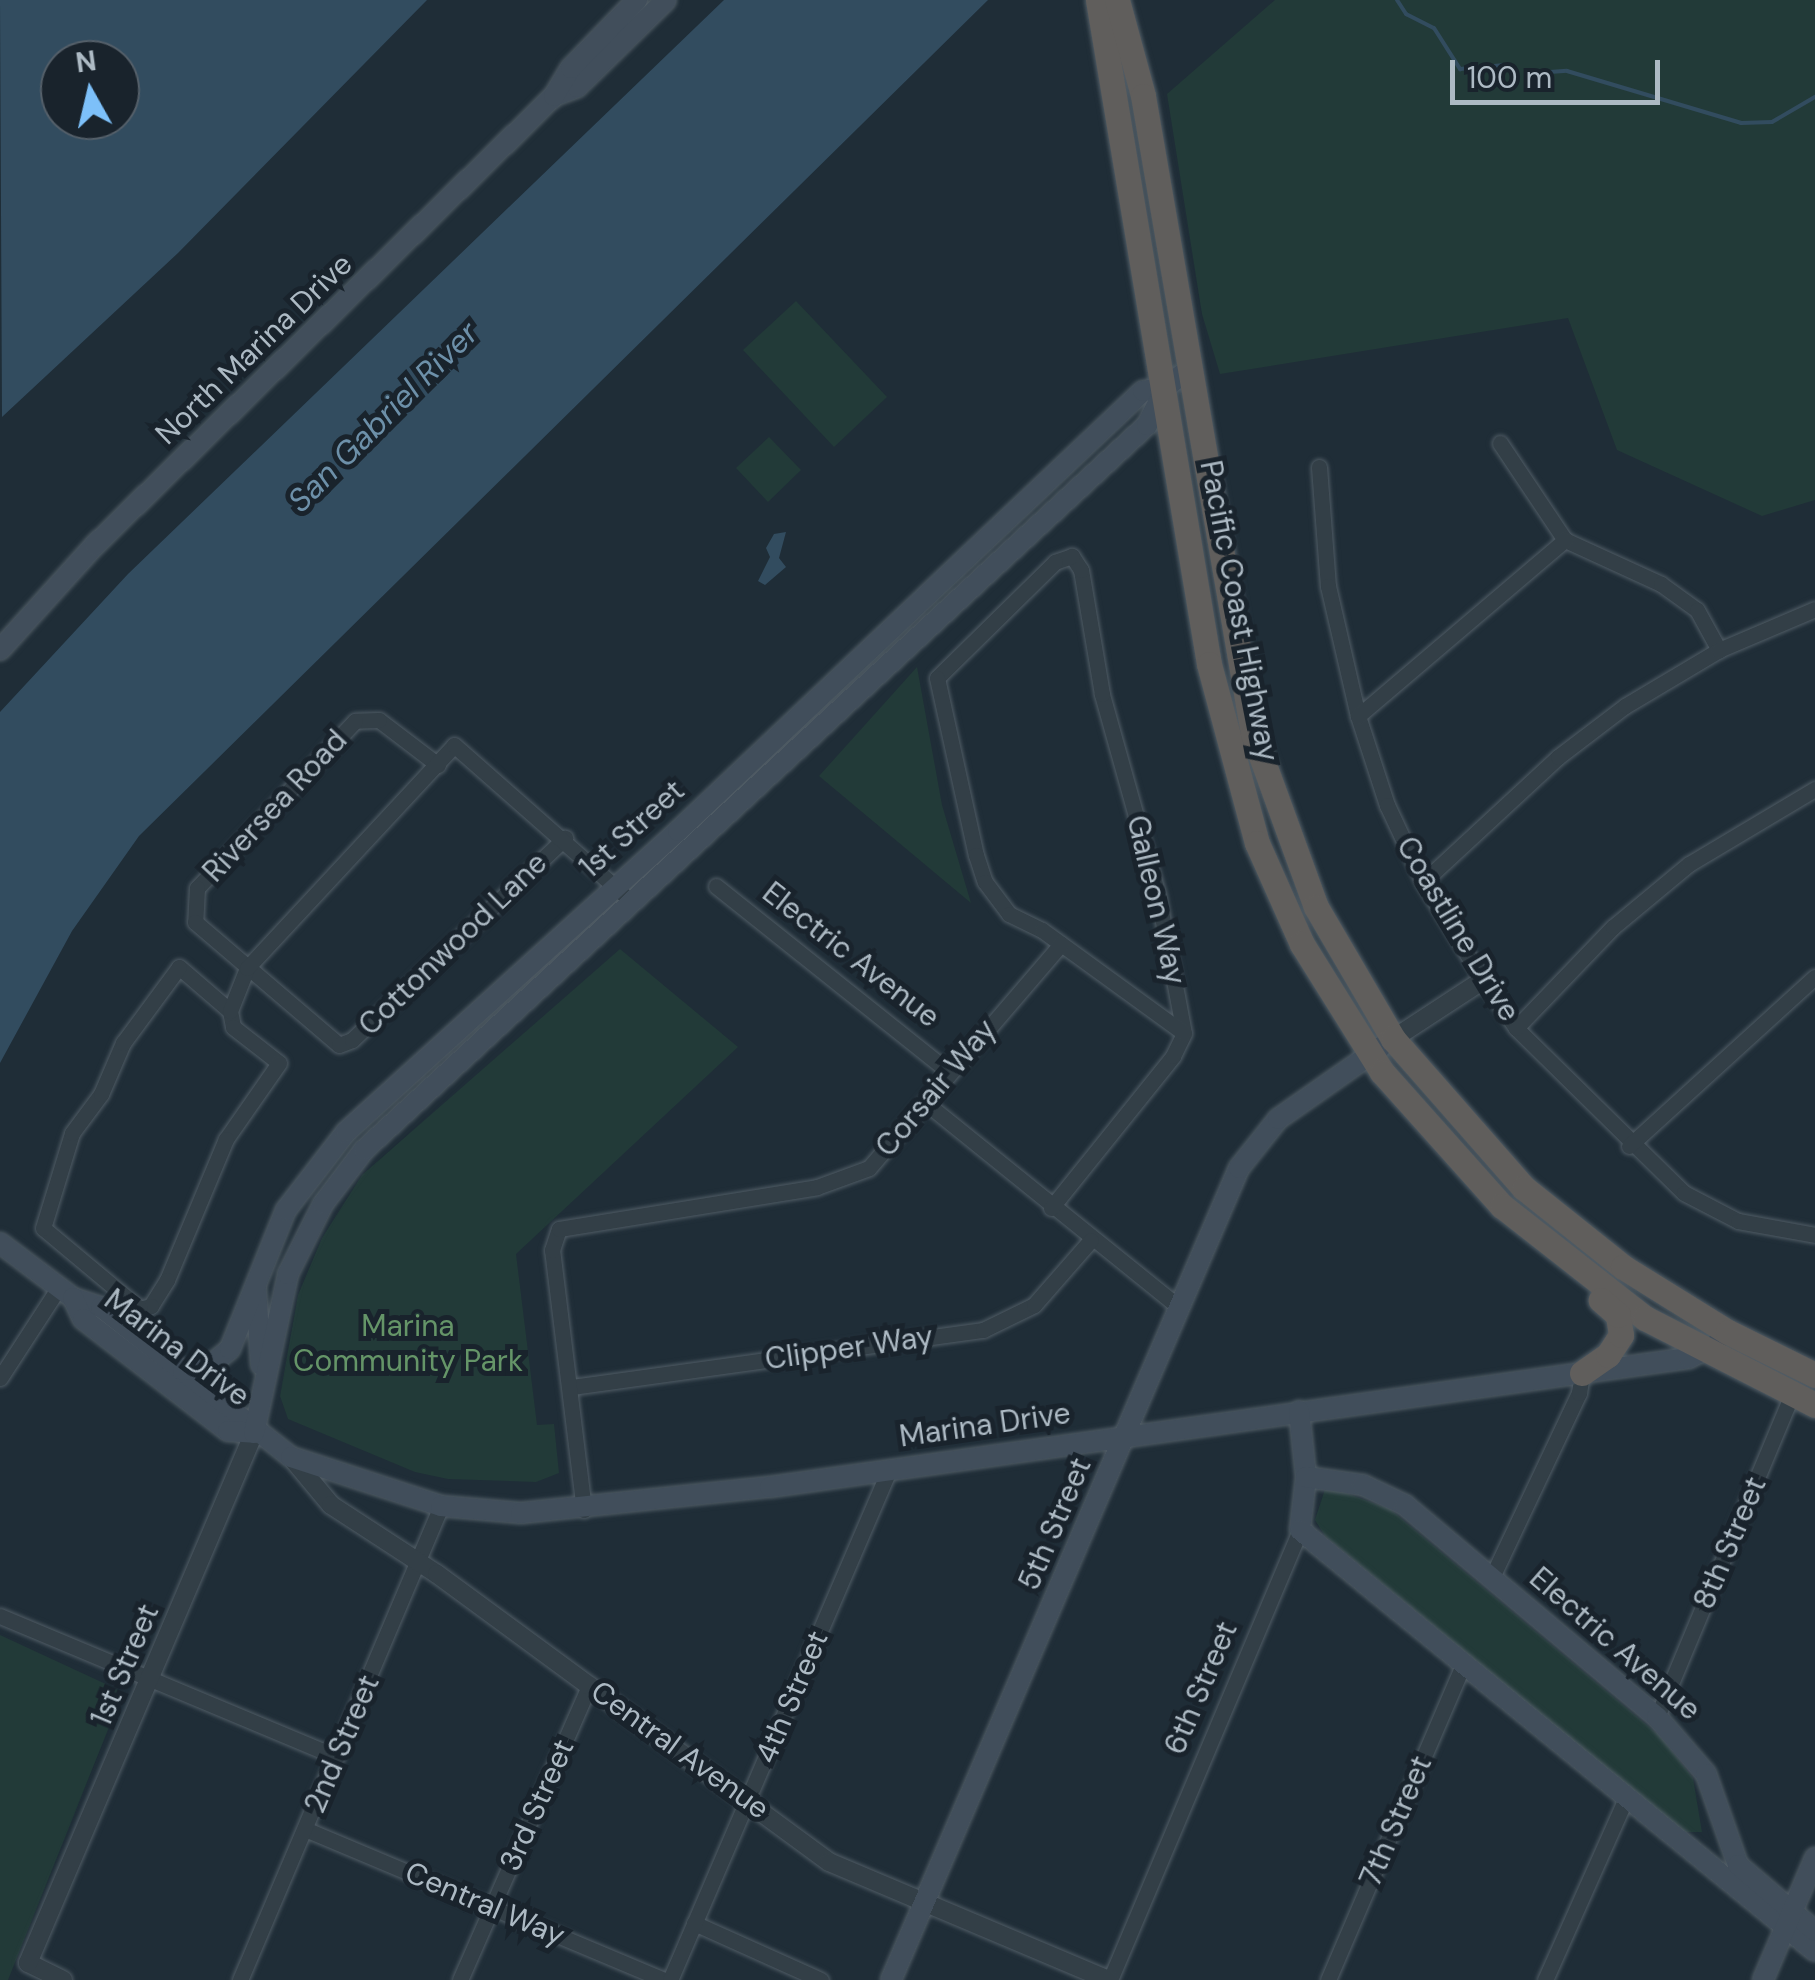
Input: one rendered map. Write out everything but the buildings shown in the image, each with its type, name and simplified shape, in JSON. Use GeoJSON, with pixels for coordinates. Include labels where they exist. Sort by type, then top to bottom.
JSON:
{"type":"FeatureCollection","features":[{"type":"Feature","properties":{"kind":"highway","name":"Pacific Coast Highway"},"geometry":{"type":"LineString","coordinates":[[1098,0],[1230,761],[1287,914],[1370,1055],[1451,1154],[1527,1228],[1596,1284],[1706,1354],[1803,1400]]}},
{"type":"Feature","properties":{"kind":"highway","name":"Pacific Coast Highway"},"geometry":{"type":"LineString","coordinates":[[1117,0],[1143,96],[1258,750],[1316,907],[1393,1040],[1471,1136],[1578,1234],[1728,1332],[1808,1372]]}},
{"type":"Feature","properties":{"kind":"highway"},"geometry":{"type":"LineString","coordinates":[[1451,1154],[1471,1136]]}},
{"type":"Feature","properties":{"kind":"highway"},"geometry":{"type":"LineString","coordinates":[[1527,1228],[1537,1250],[1620,1320],[1616,1345],[1582,1373]]}},
{"type":"Feature","properties":{"kind":"main road","name":"North Marina Drive"},"geometry":{"type":"LineString","coordinates":[[0,650],[95,545],[554,96],[571,68],[637,0]]}},
{"type":"Feature","properties":{"kind":"main road","name":"North Marina Drive"},"geometry":{"type":"LineString","coordinates":[[554,96],[577,87],[666,0]]}},
{"type":"Feature","properties":{"kind":"main road","name":"1st Street"},"geometry":{"type":"LineString","coordinates":[[254,1433],[288,1274],[343,1176],[1147,424],[1166,387],[1189,369]]}},
{"type":"Feature","properties":{"kind":"main road","name":"1st Street"},"geometry":{"type":"LineString","coordinates":[[263,1386],[256,1277],[286,1210],[314,1166],[1143,390],[1166,387]]}},
{"type":"Feature","properties":{"kind":"main road","name":"5th Street"},"geometry":{"type":"LineString","coordinates":[[890,1980],[1125,1436],[1176,1304],[1258,1138],[1393,1040]]}},
{"type":"Feature","properties":{"kind":"main road","name":"Marina Drive"},"geometry":{"type":"LineString","coordinates":[[0,1243],[66,1293],[101,1307],[239,1412],[254,1433],[291,1457],[441,1506],[584,1510],[1706,1354]]}},
{"type":"Feature","properties":{"kind":"main road"},"geometry":{"type":"LineString","coordinates":[[183,1370],[208,1367],[230,1349],[256,1277]]}},
{"type":"Feature","properties":{"kind":"main road","name":"Marina Drive"},"geometry":{"type":"LineString","coordinates":[[66,1293],[83,1320],[228,1432],[254,1433]]}},
{"type":"Feature","properties":{"kind":"main road"},"geometry":{"type":"LineString","coordinates":[[1706,1354],[1728,1332]]}},
{"type":"Feature","properties":{"kind":"main road","name":"6th Street"},"geometry":{"type":"LineString","coordinates":[[1299,1411],[1306,1477],[1300,1530]]}},
{"type":"Feature","properties":{"kind":"main road","name":"Electric Avenue"},"geometry":{"type":"LineString","coordinates":[[1306,1477],[1387,1494],[1657,1717],[1706,1774],[1738,1865],[1815,1952]]}},
{"type":"Feature","properties":{"kind":"main road","name":"Electric Avenue"},"geometry":{"type":"LineString","coordinates":[[1300,1530],[1674,1840],[1788,1920],[1815,1931]]}},
{"type":"Feature","properties":{"kind":"main road"},"geometry":{"type":"LineString","coordinates":[[1674,1840],[1706,1847],[1717,1836],[1718,1817]]}},
{"type":"Feature","properties":{"kind":"main road"},"geometry":{"type":"LineString","coordinates":[[1762,1980],[1815,1858]]}},
{"type":"Feature","properties":{"kind":"street"},"geometry":{"type":"LineString","coordinates":[[1500,443],[1565,540],[1661,584],[1697,610],[1720,650]]}},
{"type":"Feature","properties":{"kind":"street","name":"Coastline Drive"},"geometry":{"type":"LineString","coordinates":[[1319,467],[1328,586],[1358,716],[1387,805],[1423,882],[1483,980],[1516,1028],[1629,1146],[1684,1193],[1738,1221],[1815,1235]]}},
{"type":"Feature","properties":{"kind":"street"},"geometry":{"type":"LineString","coordinates":[[1358,716],[1565,540]]}},
{"type":"Feature","properties":{"kind":"street","name":"Galleon Way"},"geometry":{"type":"LineString","coordinates":[[1061,944],[1010,914],[984,882],[937,678],[1055,562],[1072,556],[1081,570],[1102,694],[1158,895],[1184,1033]]}},
{"type":"Feature","properties":{"kind":"street"},"geometry":{"type":"LineString","coordinates":[[1423,882],[1572,747],[1720,650],[1815,609]]}},
{"type":"Feature","properties":{"kind":"street","name":"Riversea Road"},"geometry":{"type":"LineString","coordinates":[[247,968],[195,922],[193,906],[197,888],[274,805],[366,716],[438,765]]}},
{"type":"Feature","properties":{"kind":"street"},"geometry":{"type":"LineString","coordinates":[[230,1011],[180,968],[123,1043],[101,1094],[72,1133],[43,1228],[92,1274],[140,1309],[150,1306],[166,1280],[226,1139],[279,1063],[232,1027],[230,1011],[247,968],[454,745],[565,838],[632,903]]}},
{"type":"Feature","properties":{"kind":"street"},"geometry":{"type":"LineString","coordinates":[[1516,1028],[1614,927],[1690,864],[1815,789]]}},
{"type":"Feature","properties":{"kind":"street","name":"Cottonwood Lane"},"geometry":{"type":"LineString","coordinates":[[247,968],[339,1044],[348,1044],[565,838]]}},
{"type":"Feature","properties":{"kind":"street","name":"Electric Avenue"},"geometry":{"type":"LineString","coordinates":[[716,886],[948,1071]]}},
{"type":"Feature","properties":{"kind":"street"},"geometry":{"type":"LineString","coordinates":[[1052,1208],[1173,1056],[1184,1033],[1061,944]]}},
{"type":"Feature","properties":{"kind":"street","name":"Corsair Way"},"geometry":{"type":"LineString","coordinates":[[572,1386],[554,1236],[572,1223],[843,1178],[869,1168],[926,1103],[948,1071],[1061,944]]}},
{"type":"Feature","properties":{"kind":"street"},"geometry":{"type":"LineString","coordinates":[[1629,1146],[1815,977]]}},
{"type":"Feature","properties":{"kind":"street"},"geometry":{"type":"LineString","coordinates":[[1393,1040],[1483,980]]}},
{"type":"Feature","properties":{"kind":"street"},"geometry":{"type":"LineString","coordinates":[[926,1103],[1091,1240],[1176,1304]]}},
{"type":"Feature","properties":{"kind":"street","name":"Clipper Way"},"geometry":{"type":"LineString","coordinates":[[572,1386],[983,1330],[1034,1306],[1091,1240]]}},
{"type":"Feature","properties":{"kind":"street"},"geometry":{"type":"LineString","coordinates":[[0,1378],[66,1293],[92,1274]]}},
{"type":"Feature","properties":{"kind":"street","name":"8th Street"},"geometry":{"type":"LineString","coordinates":[[1657,1717],[1803,1400],[1808,1372]]}},
{"type":"Feature","properties":{"kind":"street"},"geometry":{"type":"LineString","coordinates":[[1492,1577],[1579,1393],[1582,1373]]}},
{"type":"Feature","properties":{"kind":"street"},"geometry":{"type":"LineString","coordinates":[[572,1386],[584,1510]]}},
{"type":"Feature","properties":{"kind":"street","name":"1st Street"},"geometry":{"type":"LineString","coordinates":[[63,1980],[28,1963],[152,1682],[254,1433]]}},
{"type":"Feature","properties":{"kind":"street","name":"Central Avenue"},"geometry":{"type":"LineString","coordinates":[[291,1457],[331,1505],[590,1684],[830,1862],[1109,1980]]}},
{"type":"Feature","properties":{"kind":"street","name":"4th Street"},"geometry":{"type":"LineString","coordinates":[[667,1980],[890,1468]]}},
{"type":"Feature","properties":{"kind":"street","name":"2nd Street"},"geometry":{"type":"LineString","coordinates":[[240,1980],[441,1506]]}},
{"type":"Feature","properties":{"kind":"street","name":"6th Street"},"geometry":{"type":"LineString","coordinates":[[1109,1980],[1300,1530]]}},
{"type":"Feature","properties":{"kind":"street"},"geometry":{"type":"LineString","coordinates":[[0,1616],[337,1758]]}},
{"type":"Feature","properties":{"kind":"street","name":"7th Street"},"geometry":{"type":"LineString","coordinates":[[1328,1980],[1464,1663]]}},
{"type":"Feature","properties":{"kind":"street","name":"3rd Street"},"geometry":{"type":"LineString","coordinates":[[460,1980],[590,1684]]}},
{"type":"Feature","properties":{"kind":"street"},"geometry":{"type":"LineString","coordinates":[[1545,1980],[1625,1800]]}},
{"type":"Feature","properties":{"kind":"street","name":"Central Way"},"geometry":{"type":"LineString","coordinates":[[305,1830],[667,1980]]}},
{"type":"Feature","properties":{"kind":"street"},"geometry":{"type":"LineString","coordinates":[[694,1923],[821,1980]]}},
{"type":"Feature","properties":{"kind":"green space"},"geometry":{"type":"Polygon","coordinates":[[[1275,0],[1815,0],[1815,500],[1762,516],[1617,450],[1568,318],[1220,374],[1202,314],[1167,94],[1275,0]]]}},
{"type":"Feature","properties":{"kind":"green space"},"geometry":{"type":"Polygon","coordinates":[[[796,301],[887,397],[834,447],[743,350],[796,301]]]}},
{"type":"Feature","properties":{"kind":"green space"},"geometry":{"type":"Polygon","coordinates":[[[769,437],[801,470],[768,502],[736,468],[769,437]]]}},
{"type":"Feature","properties":{"kind":"green space"},"geometry":{"type":"Polygon","coordinates":[[[917,667],[942,805],[971,903],[819,776],[917,667]]]}},
{"type":"Feature","properties":{"kind":"green space","name":"Marina Community Park"},"geometry":{"type":"Polygon","coordinates":[[[620,949],[738,1047],[516,1254],[537,1425],[554,1424],[559,1473],[536,1482],[448,1479],[415,1472],[288,1419],[280,1396],[298,1295],[322,1238],[362,1175],[620,949]]]}},
{"type":"Feature","properties":{"kind":"green space"},"geometry":{"type":"Polygon","coordinates":[[[1326,1486],[1390,1509],[1660,1736],[1693,1778],[1702,1832],[1683,1832],[1325,1536],[1315,1520],[1326,1486]]]}},
{"type":"Feature","properties":{"kind":"green space"},"geometry":{"type":"Polygon","coordinates":[[[0,1635],[123,1692],[8,1980],[0,1980],[0,1635]]]}},
{"type":"Feature","properties":{"kind":"water"},"geometry":{"type":"Polygon","coordinates":[[[0,0],[427,0],[178,253],[2,417],[0,0]]]}},
{"type":"Feature","properties":{"kind":"water","name":"San Gabriel River"},"geometry":{"type":"Polygon","coordinates":[[[724,0],[988,0],[139,836],[72,931],[0,1063],[0,712],[128,574],[724,0]]]}},
{"type":"Feature","properties":{"kind":"water"},"geometry":{"type":"Polygon","coordinates":[[[786,532],[779,558],[786,567],[765,585],[758,581],[770,557],[766,548],[774,534],[786,532]]]}},
{"type":"Feature","properties":{"kind":"waterway"},"geometry":{"type":"LineString","coordinates":[[1397,0],[1406,14],[1434,28],[1460,69],[1505,65]]}},
{"type":"Feature","properties":{"kind":"waterway"},"geometry":{"type":"LineString","coordinates":[[1536,73],[1567,71],[1741,123],[1772,122],[1815,97]]}}]}
